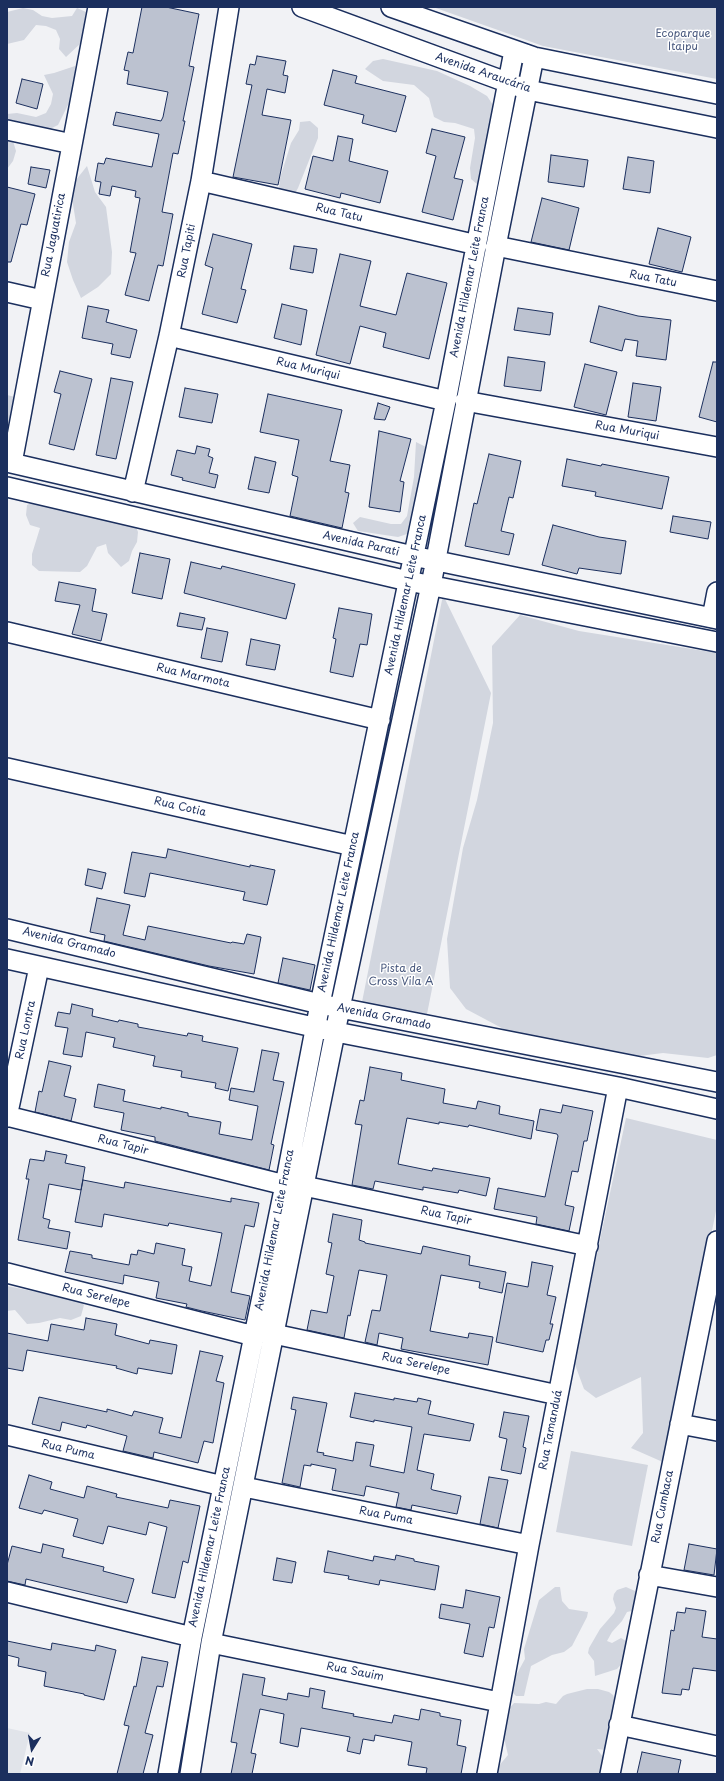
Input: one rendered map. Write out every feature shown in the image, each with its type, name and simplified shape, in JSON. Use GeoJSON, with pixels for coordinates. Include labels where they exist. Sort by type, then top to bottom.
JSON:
{"type":"FeatureCollection","features":[{"type":"Feature","properties":{"kind":"street","name":"Rua Jaguatirica"},"geometry":{"type":"LineString","coordinates":[[9,463],[98,7]]}},
{"type":"Feature","properties":{"kind":"street","name":"Rua Tapiti"},"geometry":{"type":"LineString","coordinates":[[133,492],[169,336],[201,181],[229,7]]}},
{"type":"Feature","properties":{"kind":"street","name":"Avenida Araucária"},"geometry":{"type":"LineString","coordinates":[[302,7],[508,84],[528,90],[717,128]]}},
{"type":"Feature","properties":{"kind":"street"},"geometry":{"type":"LineString","coordinates":[[391,7],[534,57],[717,94]]}},
{"type":"Feature","properties":{"kind":"street","name":"Avenida Hildemar Leite Franca"},"geometry":{"type":"LineString","coordinates":[[190,1774],[211,1643],[244,1487],[340,1008],[431,585],[434,561],[465,401],[508,84],[514,50]]}},
{"type":"Feature","properties":{"kind":"street","name":"Avenida Hildemar Leite Franca"},"geometry":{"type":"LineString","coordinates":[[168,1774],[192,1637],[285,1186],[320,1004],[446,401],[528,90],[534,57]]}},
{"type":"Feature","properties":{"kind":"street"},"geometry":{"type":"LineString","coordinates":[[7,130],[72,144]]}},
{"type":"Feature","properties":{"kind":"street","name":"Rua Tatu"},"geometry":{"type":"LineString","coordinates":[[201,181],[486,246],[717,291]]}},
{"type":"Feature","properties":{"kind":"street"},"geometry":{"type":"LineString","coordinates":[[7,292],[42,300]]}},
{"type":"Feature","properties":{"kind":"street","name":"Rua Muriqui"},"geometry":{"type":"LineString","coordinates":[[169,336],[446,401]]}},
{"type":"Feature","properties":{"kind":"street","name":"Rua Muriqui"},"geometry":{"type":"LineString","coordinates":[[465,401],[717,447]]}},
{"type":"Feature","properties":{"kind":"street","name":"Avenida Parati"},"geometry":{"type":"LineString","coordinates":[[9,463],[434,561],[714,619]]}},
{"type":"Feature","properties":{"kind":"street"},"geometry":{"type":"LineString","coordinates":[[7,487],[408,581],[717,642]]}},
{"type":"Feature","properties":{"kind":"street"},"geometry":{"type":"LineString","coordinates":[[714,619],[717,592]]}},
{"type":"Feature","properties":{"kind":"street","name":"Rua Marmota"},"geometry":{"type":"LineString","coordinates":[[7,632],[380,720]]}},
{"type":"Feature","properties":{"kind":"street","name":"Rua Cotia"},"geometry":{"type":"LineString","coordinates":[[7,768],[353,846]]}},
{"type":"Feature","properties":{"kind":"street","name":"Avenida Gramado"},"geometry":{"type":"LineString","coordinates":[[7,929],[320,1004],[717,1082]]}},
{"type":"Feature","properties":{"kind":"street"},"geometry":{"type":"LineString","coordinates":[[7,959],[316,1026],[336,1032],[618,1087],[717,1109]]}},
{"type":"Feature","properties":{"kind":"street","name":"Rua Lontra"},"geometry":{"type":"LineString","coordinates":[[7,1116],[39,966]]}},
{"type":"Feature","properties":{"kind":"street","name":"Rua Tamanduá"},"geometry":{"type":"LineString","coordinates":[[487,1774],[499,1702],[618,1087]]}},
{"type":"Feature","properties":{"kind":"street","name":"Rua Tapir"},"geometry":{"type":"LineString","coordinates":[[7,1116],[285,1186]]}},
{"type":"Feature","properties":{"kind":"street","name":"Rua Tapir"},"geometry":{"type":"LineString","coordinates":[[304,1186],[588,1246]]}},
{"type":"Feature","properties":{"kind":"street","name":"Rua Cumbaca"},"geometry":{"type":"LineString","coordinates":[[610,1774],[680,1424],[714,1270],[717,1241]]}},
{"type":"Feature","properties":{"kind":"street","name":"Rua Serelepe"},"geometry":{"type":"LineString","coordinates":[[7,1273],[254,1336]]}},
{"type":"Feature","properties":{"kind":"street","name":"Rua Serelepe"},"geometry":{"type":"LineString","coordinates":[[274,1334],[558,1395]]}},
{"type":"Feature","properties":{"kind":"street"},"geometry":{"type":"LineString","coordinates":[[680,1424],[717,1431]]}},
{"type":"Feature","properties":{"kind":"street","name":"Rua Puma"},"geometry":{"type":"LineString","coordinates":[[7,1435],[223,1486]]}},
{"type":"Feature","properties":{"kind":"street","name":"Rua Puma"},"geometry":{"type":"LineString","coordinates":[[244,1487],[529,1545]]}},
{"type":"Feature","properties":{"kind":"street"},"geometry":{"type":"LineString","coordinates":[[649,1575],[717,1587]]}},
{"type":"Feature","properties":{"kind":"street"},"geometry":{"type":"LineString","coordinates":[[7,1592],[192,1637]]}},
{"type":"Feature","properties":{"kind":"street","name":"Rua Sauim"},"geometry":{"type":"LineString","coordinates":[[211,1643],[499,1702]]}},
{"type":"Feature","properties":{"kind":"street"},"geometry":{"type":"LineString","coordinates":[[619,1725],[717,1746]]}},
{"type":"Feature","properties":{"kind":"shaded area"},"geometry":{"type":"Polygon","coordinates":[[[7,1728],[30,1733],[20,1774],[7,1774],[7,1728]]]}},
{"type":"Feature","properties":{"kind":"green space","name":"Ecoparque Itaipu"},"geometry":{"type":"Polygon","coordinates":[[[433,7],[717,7],[717,79],[543,46],[433,7]]]}},
{"type":"Feature","properties":{"kind":"green space"},"geometry":{"type":"Polygon","coordinates":[[[23,8],[33,10],[42,16],[52,18],[72,16],[77,8],[86,12],[81,43],[66,57],[59,49],[60,39],[56,30],[46,26],[36,25],[24,40],[7,44],[7,12],[23,8]]]}},
{"type":"Feature","properties":{"kind":"green space"},"geometry":{"type":"Polygon","coordinates":[[[383,59],[437,71],[470,86],[487,96],[493,105],[493,115],[478,185],[471,179],[470,168],[475,138],[474,129],[455,123],[444,122],[434,117],[429,98],[414,85],[383,81],[365,69],[373,61],[383,59]]]}},
{"type":"Feature","properties":{"kind":"green space"},"geometry":{"type":"Polygon","coordinates":[[[75,66],[78,76],[72,97],[58,125],[50,129],[39,131],[7,126],[7,114],[17,113],[36,117],[46,113],[51,104],[53,94],[44,75],[75,66]]]}},
{"type":"Feature","properties":{"kind":"green space"},"geometry":{"type":"Polygon","coordinates":[[[310,121],[318,128],[318,138],[293,197],[285,196],[279,189],[280,178],[291,143],[299,130],[300,122],[310,121]]]}},
{"type":"Feature","properties":{"kind":"green space"},"geometry":{"type":"Polygon","coordinates":[[[7,141],[13,141],[16,151],[13,161],[7,169],[7,141]]]}},
{"type":"Feature","properties":{"kind":"green space"},"geometry":{"type":"Polygon","coordinates":[[[87,166],[95,192],[106,207],[112,252],[111,274],[98,287],[81,298],[67,262],[69,242],[76,223],[72,198],[76,180],[87,166]]]}},
{"type":"Feature","properties":{"kind":"green space"},"geometry":{"type":"Polygon","coordinates":[[[7,395],[15,397],[17,406],[7,444],[7,395]]]}},
{"type":"Feature","properties":{"kind":"green space"},"geometry":{"type":"Polygon","coordinates":[[[416,442],[426,447],[431,456],[413,525],[407,534],[398,537],[358,531],[353,523],[360,517],[391,524],[401,524],[407,516],[414,477],[416,442]]]}},
{"type":"Feature","properties":{"kind":"green space"},"geometry":{"type":"Polygon","coordinates":[[[37,500],[134,522],[138,532],[137,542],[129,561],[121,567],[108,553],[106,544],[97,547],[87,566],[80,572],[39,571],[32,565],[32,554],[40,528],[30,525],[26,515],[27,505],[37,500]]]}},
{"type":"Feature","properties":{"kind":"green space","name":"Pista de Cross Vila A"},"geometry":{"type":"Polygon","coordinates":[[[443,595],[491,693],[427,1014],[362,1002],[443,595]]]}},
{"type":"Feature","properties":{"kind":"green space"},"geometry":{"type":"Polygon","coordinates":[[[520,615],[579,631],[717,653],[717,1055],[708,1058],[663,1053],[639,1056],[615,1055],[513,1034],[466,1009],[450,988],[447,939],[463,848],[477,800],[493,723],[492,646],[520,615]]]}},
{"type":"Feature","properties":{"kind":"green space"},"geometry":{"type":"Polygon","coordinates":[[[626,1118],[717,1140],[717,1206],[665,1463],[631,1448],[643,1433],[641,1377],[596,1398],[584,1389],[574,1362],[626,1118]]]}},
{"type":"Feature","properties":{"kind":"green space"},"geometry":{"type":"Polygon","coordinates":[[[7,1286],[57,1296],[77,1297],[84,1305],[81,1316],[71,1320],[60,1318],[27,1324],[15,1310],[7,1311],[7,1286]]]}},
{"type":"Feature","properties":{"kind":"green space"},"geometry":{"type":"Polygon","coordinates":[[[571,1451],[648,1465],[632,1546],[556,1532],[571,1451]]]}},
{"type":"Feature","properties":{"kind":"green space"},"geometry":{"type":"Polygon","coordinates":[[[555,1587],[560,1587],[562,1601],[569,1609],[588,1612],[587,1617],[572,1646],[564,1652],[552,1655],[531,1666],[524,1696],[516,1696],[512,1692],[513,1681],[525,1659],[524,1649],[539,1600],[555,1587]]]}},
{"type":"Feature","properties":{"kind":"green space"},"geometry":{"type":"Polygon","coordinates":[[[626,1587],[635,1591],[638,1596],[636,1610],[627,1612],[607,1641],[612,1643],[621,1638],[626,1641],[624,1661],[617,1669],[595,1676],[594,1661],[588,1653],[589,1648],[600,1629],[614,1613],[616,1608],[613,1599],[614,1594],[617,1590],[626,1587]]]}},
{"type":"Feature","properties":{"kind":"green space"},"geometry":{"type":"Polygon","coordinates":[[[587,1689],[598,1689],[609,1692],[613,1695],[615,1700],[611,1715],[613,1722],[606,1750],[597,1749],[603,1757],[602,1774],[492,1774],[508,1755],[501,1725],[507,1711],[514,1703],[539,1704],[546,1702],[556,1704],[563,1696],[567,1694],[587,1689]]]}},
{"type":"Feature","properties":{"kind":"building"},"geometry":{"type":"Polygon","coordinates":[[[142,7],[166,7],[199,14],[189,66],[194,67],[183,121],[185,121],[178,154],[173,153],[162,212],[173,214],[163,266],[158,265],[149,301],[125,295],[136,253],[130,252],[140,198],[135,197],[136,191],[112,186],[110,196],[99,194],[101,182],[95,181],[98,163],[104,164],[106,158],[152,167],[159,134],[113,125],[116,112],[161,121],[163,117],[168,92],[127,84],[129,71],[124,70],[128,52],[133,53],[142,7]]]}},
{"type":"Feature","properties":{"kind":"building"},"geometry":{"type":"Polygon","coordinates":[[[257,56],[286,61],[283,75],[288,76],[285,93],[267,89],[262,115],[291,120],[278,185],[233,177],[252,85],[246,84],[250,64],[255,65],[257,56]]]}},
{"type":"Feature","properties":{"kind":"building"},"geometry":{"type":"Polygon","coordinates":[[[333,70],[357,76],[355,83],[406,96],[396,132],[362,123],[364,115],[324,105],[333,70]]]}},
{"type":"Feature","properties":{"kind":"building"},"geometry":{"type":"Polygon","coordinates":[[[22,79],[43,84],[37,109],[16,103],[22,79]]]}},
{"type":"Feature","properties":{"kind":"building"},"geometry":{"type":"Polygon","coordinates":[[[432,129],[465,137],[454,178],[463,180],[453,220],[422,212],[436,156],[426,153],[432,129]]]}},
{"type":"Feature","properties":{"kind":"building"},"geometry":{"type":"Polygon","coordinates":[[[338,136],[353,139],[349,161],[388,171],[380,203],[341,193],[340,198],[305,189],[313,156],[333,161],[338,136]]]}},
{"type":"Feature","properties":{"kind":"building"},"geometry":{"type":"Polygon","coordinates":[[[551,155],[588,160],[584,187],[548,182],[551,155]]]}},
{"type":"Feature","properties":{"kind":"building"},"geometry":{"type":"Polygon","coordinates":[[[628,157],[654,161],[650,193],[623,189],[628,157]]]}},
{"type":"Feature","properties":{"kind":"building"},"geometry":{"type":"Polygon","coordinates":[[[31,167],[50,170],[46,188],[28,184],[31,167]]]}},
{"type":"Feature","properties":{"kind":"building"},"geometry":{"type":"Polygon","coordinates":[[[7,187],[35,194],[27,225],[21,224],[11,262],[7,262],[7,187]]]}},
{"type":"Feature","properties":{"kind":"building"},"geometry":{"type":"Polygon","coordinates":[[[542,198],[579,208],[569,250],[531,242],[542,198]]]}},
{"type":"Feature","properties":{"kind":"building"},"geometry":{"type":"Polygon","coordinates":[[[658,228],[691,237],[682,272],[649,264],[658,228]]]}},
{"type":"Feature","properties":{"kind":"building"},"geometry":{"type":"Polygon","coordinates":[[[213,234],[252,244],[241,289],[246,290],[237,323],[202,314],[213,268],[205,265],[213,234]]]}},
{"type":"Feature","properties":{"kind":"building"},"geometry":{"type":"Polygon","coordinates":[[[294,246],[317,249],[313,273],[290,269],[294,246]]]}},
{"type":"Feature","properties":{"kind":"building"},"geometry":{"type":"Polygon","coordinates":[[[340,254],[371,261],[360,306],[396,315],[407,273],[447,283],[429,359],[383,347],[386,333],[360,326],[350,364],[316,355],[340,254]]]}},
{"type":"Feature","properties":{"kind":"building"},"geometry":{"type":"Polygon","coordinates":[[[282,304],[307,310],[301,345],[274,338],[282,304]]]}},
{"type":"Feature","properties":{"kind":"building"},"geometry":{"type":"Polygon","coordinates":[[[88,306],[109,310],[106,322],[137,330],[130,358],[111,354],[113,344],[82,338],[88,306]]]}},
{"type":"Feature","properties":{"kind":"building"},"geometry":{"type":"Polygon","coordinates":[[[599,306],[638,316],[671,320],[666,360],[636,356],[638,341],[625,339],[622,351],[590,342],[599,306]]]}},
{"type":"Feature","properties":{"kind":"building"},"geometry":{"type":"Polygon","coordinates":[[[518,308],[553,313],[550,335],[514,330],[518,308]]]}},
{"type":"Feature","properties":{"kind":"building"},"geometry":{"type":"Polygon","coordinates":[[[508,357],[545,362],[541,391],[504,386],[508,357]]]}},
{"type":"Feature","properties":{"kind":"building"},"geometry":{"type":"Polygon","coordinates":[[[713,362],[717,362],[717,422],[699,417],[713,362]]]}},
{"type":"Feature","properties":{"kind":"building"},"geometry":{"type":"Polygon","coordinates":[[[585,364],[617,372],[606,415],[574,407],[585,364]]]}},
{"type":"Feature","properties":{"kind":"building"},"geometry":{"type":"Polygon","coordinates":[[[60,371],[92,379],[74,450],[49,444],[61,394],[54,392],[60,371]]]}},
{"type":"Feature","properties":{"kind":"building"},"geometry":{"type":"Polygon","coordinates":[[[111,378],[133,382],[116,459],[96,455],[111,378]]]}},
{"type":"Feature","properties":{"kind":"building"},"geometry":{"type":"Polygon","coordinates":[[[633,383],[661,387],[656,421],[628,417],[633,383]]]}},
{"type":"Feature","properties":{"kind":"building"},"geometry":{"type":"Polygon","coordinates":[[[185,388],[218,394],[212,423],[179,417],[185,388]]]}},
{"type":"Feature","properties":{"kind":"building"},"geometry":{"type":"Polygon","coordinates":[[[268,394],[342,410],[330,461],[350,465],[345,492],[349,493],[342,528],[290,516],[298,477],[292,475],[299,440],[260,432],[268,394]]]}},
{"type":"Feature","properties":{"kind":"building"},"geometry":{"type":"Polygon","coordinates":[[[378,403],[390,407],[385,420],[374,419],[378,403]]]}},
{"type":"Feature","properties":{"kind":"building"},"geometry":{"type":"Polygon","coordinates":[[[379,431],[411,439],[400,481],[404,482],[400,512],[369,507],[379,431]]]}},
{"type":"Feature","properties":{"kind":"building"},"geometry":{"type":"Polygon","coordinates":[[[197,446],[210,449],[208,456],[213,458],[209,473],[218,475],[215,488],[182,480],[183,478],[171,475],[177,450],[195,454],[197,446]]]}},
{"type":"Feature","properties":{"kind":"building"},"geometry":{"type":"Polygon","coordinates":[[[489,454],[521,461],[513,498],[509,497],[501,531],[514,534],[509,555],[465,546],[474,503],[477,504],[489,454]]]}},
{"type":"Feature","properties":{"kind":"building"},"geometry":{"type":"Polygon","coordinates":[[[255,457],[276,462],[269,493],[248,489],[255,457]]]}},
{"type":"Feature","properties":{"kind":"building"},"geometry":{"type":"Polygon","coordinates":[[[567,459],[669,477],[662,509],[595,496],[596,492],[562,486],[567,459]]]}},
{"type":"Feature","properties":{"kind":"building"},"geometry":{"type":"Polygon","coordinates":[[[673,516],[711,522],[708,539],[670,532],[673,516]]]}},
{"type":"Feature","properties":{"kind":"building"},"geometry":{"type":"Polygon","coordinates":[[[553,525],[599,537],[626,541],[621,574],[579,568],[577,574],[542,565],[553,525]]]}},
{"type":"Feature","properties":{"kind":"building"},"geometry":{"type":"Polygon","coordinates":[[[140,553],[170,559],[162,599],[132,593],[140,553]]]}},
{"type":"Feature","properties":{"kind":"building"},"geometry":{"type":"Polygon","coordinates":[[[191,562],[221,569],[222,566],[295,584],[286,619],[184,593],[191,562]]]}},
{"type":"Feature","properties":{"kind":"building"},"geometry":{"type":"Polygon","coordinates":[[[59,582],[96,589],[92,611],[107,614],[101,641],[72,634],[80,605],[55,601],[59,582]]]}},
{"type":"Feature","properties":{"kind":"building"},"geometry":{"type":"Polygon","coordinates":[[[339,608],[372,614],[367,645],[360,644],[353,677],[330,672],[336,639],[333,638],[339,608]]]}},
{"type":"Feature","properties":{"kind":"building"},"geometry":{"type":"Polygon","coordinates":[[[180,613],[205,618],[202,630],[177,626],[180,613]]]}},
{"type":"Feature","properties":{"kind":"building"},"geometry":{"type":"Polygon","coordinates":[[[207,628],[228,632],[222,662],[201,658],[207,628]]]}},
{"type":"Feature","properties":{"kind":"building"},"geometry":{"type":"Polygon","coordinates":[[[251,639],[280,645],[275,670],[246,665],[251,639]]]}},
{"type":"Feature","properties":{"kind":"building"},"geometry":{"type":"Polygon","coordinates":[[[168,849],[250,867],[250,865],[275,870],[267,905],[243,900],[245,892],[150,873],[145,897],[124,893],[132,852],[166,858],[168,849]]]}},
{"type":"Feature","properties":{"kind":"building"},"geometry":{"type":"Polygon","coordinates":[[[88,869],[106,873],[102,889],[85,885],[88,869]]]}},
{"type":"Feature","properties":{"kind":"building"},"geometry":{"type":"Polygon","coordinates":[[[97,898],[130,905],[123,935],[145,940],[148,926],[231,943],[244,944],[247,934],[261,937],[254,974],[209,966],[104,941],[105,935],[90,932],[97,898]]]}},
{"type":"Feature","properties":{"kind":"building"},"geometry":{"type":"Polygon","coordinates":[[[283,958],[315,965],[310,990],[278,983],[283,958]]]}},
{"type":"Feature","properties":{"kind":"building"},"geometry":{"type":"Polygon","coordinates":[[[72,1004],[93,1009],[92,1016],[118,1022],[119,1020],[138,1024],[138,1027],[187,1036],[188,1033],[203,1036],[202,1041],[238,1048],[228,1091],[215,1088],[216,1083],[181,1077],[182,1071],[153,1066],[155,1056],[113,1047],[115,1038],[86,1032],[82,1057],[63,1054],[68,1028],[55,1026],[58,1012],[70,1014],[72,1004]]]}},
{"type":"Feature","properties":{"kind":"building"},"geometry":{"type":"Polygon","coordinates":[[[262,1050],[279,1053],[273,1080],[284,1082],[271,1144],[274,1145],[269,1170],[155,1141],[155,1137],[121,1130],[124,1113],[94,1107],[98,1084],[125,1090],[123,1101],[161,1109],[161,1107],[188,1113],[188,1116],[221,1122],[219,1134],[252,1140],[258,1106],[229,1100],[231,1088],[254,1092],[262,1050]]]}},
{"type":"Feature","properties":{"kind":"building"},"geometry":{"type":"Polygon","coordinates":[[[49,1061],[71,1066],[64,1096],[76,1099],[71,1121],[35,1112],[39,1091],[42,1092],[49,1061]]]}},
{"type":"Feature","properties":{"kind":"building"},"geometry":{"type":"Polygon","coordinates":[[[370,1067],[402,1073],[401,1080],[445,1089],[443,1103],[476,1109],[478,1101],[500,1106],[499,1114],[534,1121],[531,1139],[469,1125],[468,1127],[439,1122],[439,1124],[407,1118],[398,1164],[432,1171],[433,1168],[490,1178],[486,1196],[459,1190],[458,1193],[423,1187],[423,1190],[375,1181],[373,1189],[352,1185],[362,1125],[355,1124],[360,1100],[364,1101],[370,1067]]]}},
{"type":"Feature","properties":{"kind":"building"},"geometry":{"type":"Polygon","coordinates":[[[563,1105],[593,1111],[587,1141],[584,1141],[578,1172],[572,1171],[565,1205],[574,1207],[569,1231],[536,1224],[537,1217],[494,1209],[498,1188],[545,1197],[558,1136],[557,1134],[536,1130],[540,1109],[561,1113],[563,1105]]]}},
{"type":"Feature","properties":{"kind":"building"},"geometry":{"type":"Polygon","coordinates":[[[46,1151],[67,1155],[65,1163],[85,1167],[81,1190],[49,1184],[43,1218],[50,1220],[48,1228],[70,1232],[67,1249],[18,1240],[29,1179],[26,1179],[30,1159],[44,1161],[46,1151]]]}},
{"type":"Feature","properties":{"kind":"building"},"geometry":{"type":"Polygon","coordinates":[[[83,1180],[124,1188],[125,1182],[231,1202],[231,1198],[259,1203],[254,1227],[245,1225],[231,1292],[250,1296],[245,1320],[186,1307],[187,1304],[156,1298],[159,1282],[124,1275],[123,1284],[65,1272],[70,1251],[92,1255],[92,1258],[129,1265],[131,1254],[137,1255],[138,1250],[154,1254],[156,1243],[185,1249],[182,1265],[192,1267],[189,1281],[211,1286],[222,1233],[169,1223],[168,1226],[104,1214],[102,1227],[75,1222],[83,1180]]]}},
{"type":"Feature","properties":{"kind":"building"},"geometry":{"type":"Polygon","coordinates":[[[333,1214],[362,1220],[359,1240],[365,1243],[421,1254],[423,1246],[470,1256],[469,1265],[506,1272],[502,1293],[479,1288],[480,1282],[441,1275],[430,1331],[468,1338],[469,1333],[493,1337],[488,1365],[401,1349],[403,1338],[379,1333],[377,1345],[365,1342],[372,1310],[380,1311],[387,1275],[359,1270],[344,1338],[307,1330],[311,1310],[327,1313],[334,1276],[326,1274],[332,1243],[328,1242],[333,1214]]]}},
{"type":"Feature","properties":{"kind":"building"},"geometry":{"type":"Polygon","coordinates":[[[532,1262],[553,1266],[547,1295],[556,1297],[550,1324],[553,1324],[549,1340],[546,1340],[543,1352],[496,1342],[507,1283],[528,1287],[532,1262]]]}},
{"type":"Feature","properties":{"kind":"building"},"geometry":{"type":"Polygon","coordinates":[[[86,1318],[117,1324],[115,1335],[149,1344],[150,1340],[177,1345],[172,1374],[138,1368],[137,1374],[116,1368],[117,1366],[27,1350],[23,1371],[7,1368],[7,1333],[48,1341],[51,1324],[84,1330],[86,1318]]]}},
{"type":"Feature","properties":{"kind":"building"},"geometry":{"type":"Polygon","coordinates":[[[200,1351],[223,1356],[216,1381],[224,1383],[213,1443],[204,1441],[198,1463],[154,1452],[153,1458],[123,1451],[127,1436],[87,1425],[86,1428],[62,1422],[60,1431],[32,1424],[39,1397],[107,1412],[107,1409],[132,1416],[134,1411],[163,1418],[159,1433],[181,1438],[200,1351]]]}},
{"type":"Feature","properties":{"kind":"building"},"geometry":{"type":"Polygon","coordinates":[[[355,1393],[394,1400],[394,1398],[417,1402],[418,1398],[431,1401],[428,1414],[474,1424],[470,1441],[424,1434],[417,1470],[434,1474],[431,1489],[461,1496],[457,1514],[412,1505],[411,1510],[396,1507],[399,1493],[366,1486],[364,1496],[332,1490],[336,1469],[311,1464],[311,1466],[304,1465],[300,1487],[282,1483],[296,1410],[291,1409],[293,1397],[327,1403],[317,1452],[324,1453],[323,1455],[353,1461],[356,1442],[374,1445],[370,1466],[404,1473],[412,1427],[350,1417],[355,1393]]]}},
{"type":"Feature","properties":{"kind":"building"},"geometry":{"type":"Polygon","coordinates":[[[504,1412],[529,1416],[523,1447],[526,1448],[521,1474],[501,1470],[507,1439],[499,1437],[504,1412]]]}},
{"type":"Feature","properties":{"kind":"building"},"geometry":{"type":"Polygon","coordinates":[[[29,1475],[52,1482],[50,1489],[84,1498],[87,1486],[117,1494],[116,1497],[168,1508],[170,1500],[200,1506],[188,1563],[183,1561],[175,1598],[152,1593],[167,1527],[149,1522],[146,1535],[108,1526],[103,1544],[73,1536],[78,1519],[44,1510],[42,1514],[19,1508],[29,1475]]]}},
{"type":"Feature","properties":{"kind":"building"},"geometry":{"type":"Polygon","coordinates":[[[489,1477],[508,1480],[498,1528],[480,1524],[489,1477]]]}},
{"type":"Feature","properties":{"kind":"building"},"geometry":{"type":"Polygon","coordinates":[[[43,1544],[64,1549],[62,1557],[104,1567],[103,1571],[134,1579],[127,1603],[26,1579],[25,1585],[7,1581],[7,1565],[12,1546],[41,1553],[43,1544]]]}},
{"type":"Feature","properties":{"kind":"building"},"geometry":{"type":"Polygon","coordinates":[[[689,1544],[717,1549],[714,1575],[684,1570],[689,1544]]]}},
{"type":"Feature","properties":{"kind":"building"},"geometry":{"type":"Polygon","coordinates":[[[328,1551],[373,1561],[374,1556],[395,1560],[396,1555],[414,1559],[414,1561],[439,1566],[435,1590],[380,1580],[379,1585],[348,1579],[349,1576],[324,1572],[328,1551]]]}},
{"type":"Feature","properties":{"kind":"building"},"geometry":{"type":"Polygon","coordinates":[[[277,1558],[296,1562],[292,1583],[273,1580],[277,1558]]]}},
{"type":"Feature","properties":{"kind":"building"},"geometry":{"type":"Polygon","coordinates":[[[466,1590],[500,1597],[494,1628],[489,1627],[483,1657],[464,1653],[470,1624],[439,1618],[441,1604],[463,1608],[466,1590]]]}},
{"type":"Feature","properties":{"kind":"building"},"geometry":{"type":"Polygon","coordinates":[[[686,1608],[706,1611],[702,1637],[717,1639],[717,1671],[693,1668],[689,1690],[682,1689],[681,1695],[662,1693],[671,1630],[674,1631],[677,1612],[685,1613],[686,1608]]]}},
{"type":"Feature","properties":{"kind":"building"},"geometry":{"type":"Polygon","coordinates":[[[7,1641],[51,1650],[52,1643],[95,1651],[96,1645],[116,1650],[104,1700],[84,1694],[44,1686],[46,1672],[18,1666],[19,1658],[7,1655],[7,1641]]]}},
{"type":"Feature","properties":{"kind":"building"},"geometry":{"type":"Polygon","coordinates":[[[142,1657],[168,1662],[163,1687],[157,1686],[145,1733],[153,1735],[143,1774],[117,1774],[129,1726],[124,1725],[134,1686],[136,1687],[142,1657]]]}},
{"type":"Feature","properties":{"kind":"building"},"geometry":{"type":"Polygon","coordinates":[[[243,1674],[265,1678],[262,1695],[287,1700],[288,1693],[309,1697],[310,1688],[325,1691],[322,1708],[354,1714],[353,1716],[392,1723],[394,1715],[419,1720],[421,1709],[440,1713],[440,1716],[461,1720],[457,1745],[466,1747],[461,1774],[426,1774],[427,1768],[408,1765],[412,1742],[375,1735],[374,1741],[363,1739],[360,1754],[347,1751],[350,1737],[301,1728],[298,1747],[280,1743],[284,1714],[260,1709],[251,1753],[256,1754],[252,1774],[231,1774],[237,1743],[231,1742],[243,1674]]]}},
{"type":"Feature","properties":{"kind":"building"},"geometry":{"type":"Polygon","coordinates":[[[642,1752],[681,1760],[678,1774],[637,1774],[642,1752]]]}}]}
